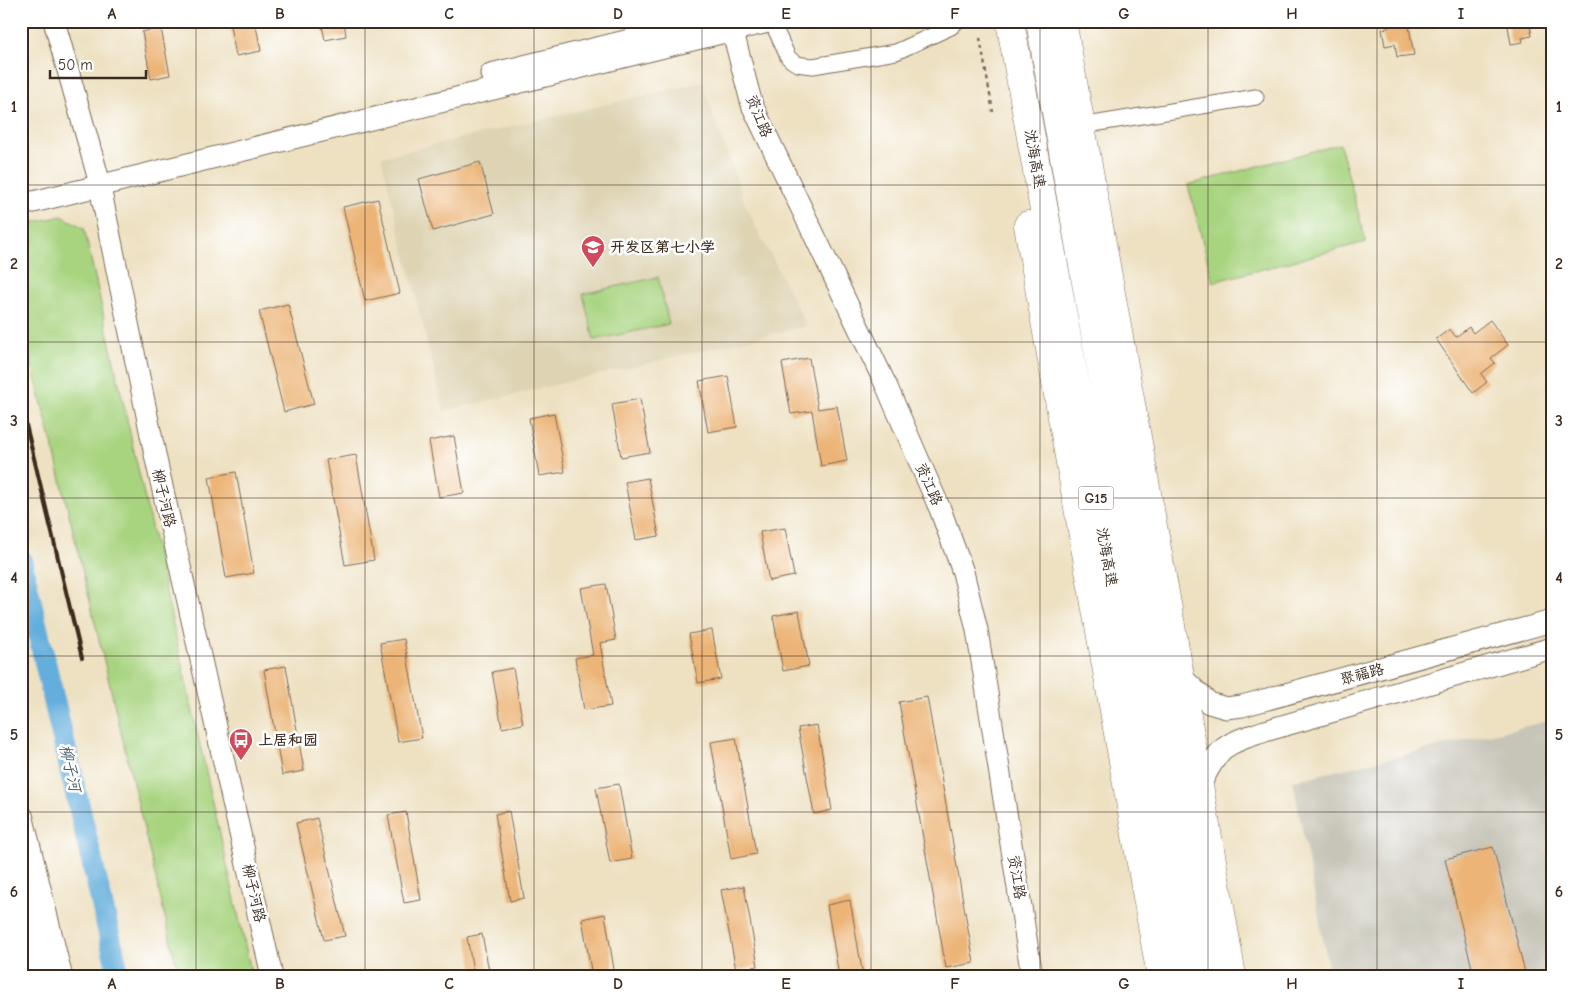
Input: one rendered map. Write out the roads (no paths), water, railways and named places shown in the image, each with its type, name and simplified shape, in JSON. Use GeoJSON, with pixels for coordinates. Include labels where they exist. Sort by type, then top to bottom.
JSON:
{"type":"FeatureCollection","features":[{"type":"Feature","properties":{"kind":"highway","name":"沈海高速"},"geometry":{"type":"LineString","coordinates":[[1010,21],[1182,976]]}},
{"type":"Feature","properties":{"kind":"highway","name":"沈海高速"},"geometry":{"type":"LineString","coordinates":[[1040,21],[1208,976]]}},
{"type":"Feature","properties":{"kind":"highway"},"geometry":{"type":"LineString","coordinates":[[1062,21],[1232,976]]}},
{"type":"Feature","properties":{"kind":"highway"},"geometry":{"type":"LineString","coordinates":[[986,30],[1161,976]]}},
{"type":"Feature","properties":{"kind":"main road"},"geometry":{"type":"LineString","coordinates":[[21,817],[60,976]]}},
{"type":"Feature","properties":{"kind":"main road"},"geometry":{"type":"LineString","coordinates":[[21,903],[39,976]]}},
{"type":"Feature","properties":{"kind":"street","name":"柳子河路"},"geometry":{"type":"LineString","coordinates":[[54,21],[99,180],[157,464],[272,976]]}},
{"type":"Feature","properties":{"kind":"street"},"geometry":{"type":"LineString","coordinates":[[21,205],[99,180],[707,21]]}},
{"type":"Feature","properties":{"kind":"street"},"geometry":{"type":"LineString","coordinates":[[21,191],[99,180],[732,26],[772,21],[792,62],[799,65],[813,66],[896,52],[951,27],[957,21]]}},
{"type":"Feature","properties":{"kind":"street","name":"资江路"},"geometry":{"type":"LineString","coordinates":[[732,26],[752,105],[886,385],[940,509],[963,572],[977,630],[1032,976]]}},
{"type":"Feature","properties":{"kind":"street"},"geometry":{"type":"LineString","coordinates":[[1081,126],[1256,97]]}},
{"type":"Feature","properties":{"kind":"street","name":"聚福路"},"geometry":{"type":"LineString","coordinates":[[1180,676],[1209,703],[1226,708],[1242,706],[1552,621]]}},
{"type":"Feature","properties":{"kind":"street","name":"聚福路"},"geometry":{"type":"LineString","coordinates":[[1199,787],[1222,750],[1237,741],[1265,731],[1552,648]]}},
{"type":"Feature","properties":{"kind":"waterway","name":"柳子河"},"geometry":{"type":"LineString","coordinates":[[21,560],[119,976]]}},
{"type":"Feature","properties":{"kind":"railway"},"geometry":{"type":"LineString","coordinates":[[21,404],[82,658]]}},
{"type":"Feature","properties":{"kind":"place","name":"开发区第七小学"},"geometry":{"type":"Point","coordinates":[593,268]}},
{"type":"Feature","properties":{"kind":"place","name":"上居和园"},"geometry":{"type":"Point","coordinates":[241,761]}}]}
